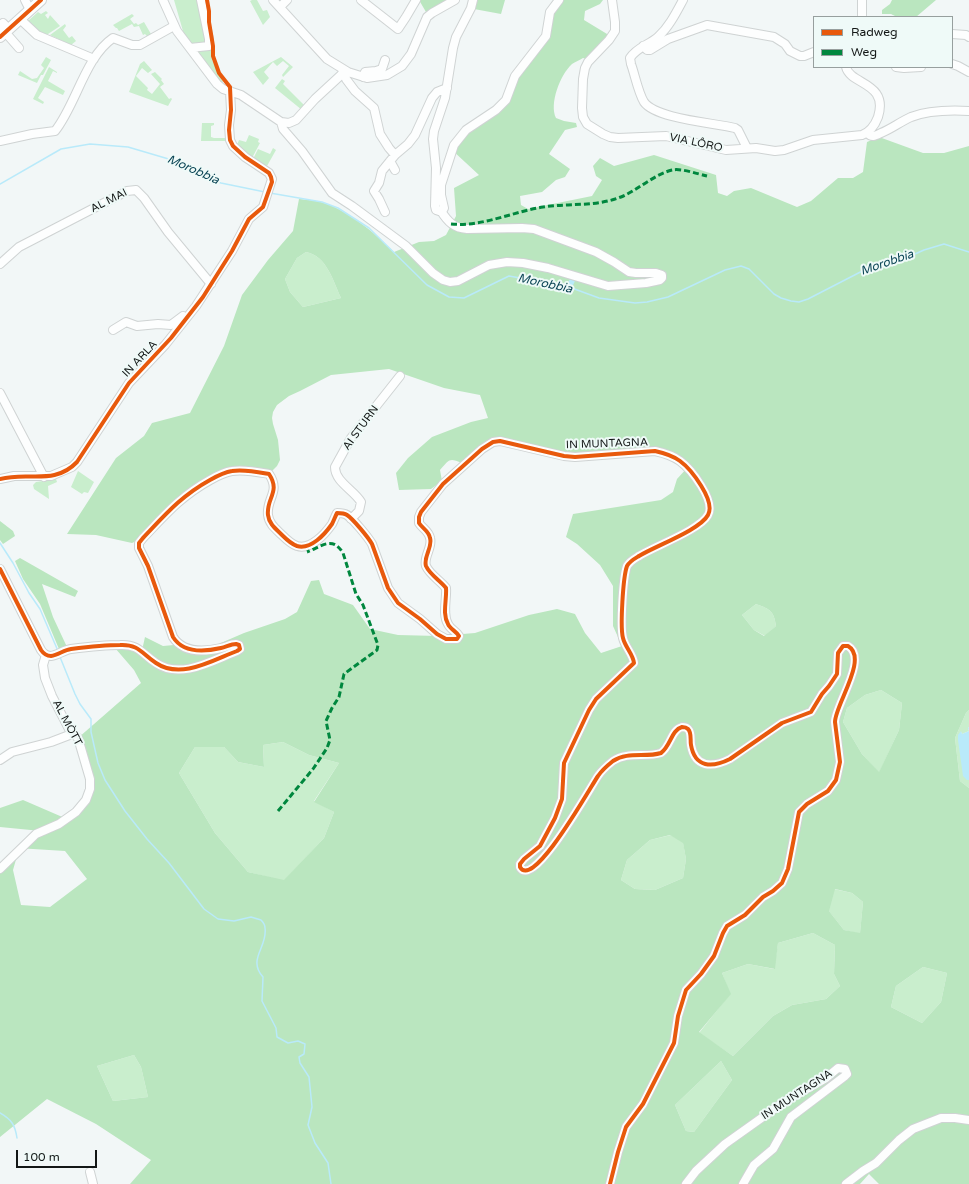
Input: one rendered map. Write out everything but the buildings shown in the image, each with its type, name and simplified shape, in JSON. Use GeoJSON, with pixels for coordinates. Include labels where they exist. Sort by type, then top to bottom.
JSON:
{"type":"FeatureCollection","features":[{"type":"Feature","properties":{"kind":"main road"},"geometry":{"type":"LineString","coordinates":[[4,31],[41,0]]}},
{"type":"Feature","properties":{"kind":"street"},"geometry":{"type":"LineString","coordinates":[[25,0],[30,10]]}},
{"type":"Feature","properties":{"kind":"street"},"geometry":{"type":"LineString","coordinates":[[163,0],[174,26],[217,84],[223,89],[241,95],[281,122],[289,123],[296,120],[314,99],[341,75],[344,70]]}},
{"type":"Feature","properties":{"kind":"street"},"geometry":{"type":"LineString","coordinates":[[190,48],[209,46],[201,0]]}},
{"type":"Feature","properties":{"kind":"street"},"geometry":{"type":"LineString","coordinates":[[273,0],[324,56],[344,70],[363,77],[387,75],[402,66],[411,54],[427,17],[455,0]]}},
{"type":"Feature","properties":{"kind":"street"},"geometry":{"type":"LineString","coordinates":[[280,8],[287,0]]}},
{"type":"Feature","properties":{"kind":"street"},"geometry":{"type":"LineString","coordinates":[[361,0],[398,29],[416,0]]}},
{"type":"Feature","properties":{"kind":"street"},"geometry":{"type":"LineString","coordinates":[[281,122],[283,129],[302,151],[332,193],[406,246],[433,273],[443,280],[450,282],[458,281],[489,265],[506,262],[530,264],[548,268],[608,286],[658,281],[662,278],[662,275],[658,273],[629,272],[596,252],[534,229],[459,228],[451,224],[440,211],[436,210],[434,135],[447,88],[453,48],[471,8],[473,0]]}},
{"type":"Feature","properties":{"kind":"street"},"geometry":{"type":"LineString","coordinates":[[440,211],[444,208],[441,195],[442,181],[454,145],[466,130],[496,110],[506,100],[515,76],[546,36],[550,12],[559,0]]}},
{"type":"Feature","properties":{"kind":"street","name":"VIA LÔRO"},"geometry":{"type":"LineString","coordinates":[[612,0],[616,25],[612,37],[590,60],[584,72],[582,113],[588,124],[603,134],[614,138],[666,136],[726,150],[747,148],[778,151],[813,140],[860,136],[867,133],[870,136],[874,136],[909,118],[917,116],[951,110],[969,111]]}},
{"type":"Feature","properties":{"kind":"street"},"geometry":{"type":"LineString","coordinates":[[683,0],[672,20],[663,32],[633,54],[630,60],[642,98],[654,110],[666,114],[735,128],[738,130],[746,143],[747,148]]}},
{"type":"Feature","properties":{"kind":"street"},"geometry":{"type":"LineString","coordinates":[[862,0],[862,16]]}},
{"type":"Feature","properties":{"kind":"street"},"geometry":{"type":"LineString","coordinates":[[20,19],[36,35],[94,59]]}},
{"type":"Feature","properties":{"kind":"street"},"geometry":{"type":"LineString","coordinates":[[643,46],[650,50],[668,39],[707,25],[774,38],[785,44],[790,51],[800,56],[813,52]]}},
{"type":"Feature","properties":{"kind":"street"},"geometry":{"type":"LineString","coordinates":[[0,141],[54,131],[71,104],[94,59],[112,38],[132,45],[140,45],[174,26]]}},
{"type":"Feature","properties":{"kind":"street"},"geometry":{"type":"LineString","coordinates":[[4,31],[18,48]]}},
{"type":"Feature","properties":{"kind":"street"},"geometry":{"type":"LineString","coordinates":[[953,34],[966,35],[969,38]]}},
{"type":"Feature","properties":{"kind":"street"},"geometry":{"type":"LineString","coordinates":[[363,77],[365,72],[382,69],[385,60]]}},
{"type":"Feature","properties":{"kind":"street"},"geometry":{"type":"LineString","coordinates":[[953,64],[969,72]]}},
{"type":"Feature","properties":{"kind":"street"},"geometry":{"type":"LineString","coordinates":[[846,68],[850,75],[870,87],[875,92],[878,99],[879,106],[877,118],[872,128],[867,133]]}},
{"type":"Feature","properties":{"kind":"street"},"geometry":{"type":"LineString","coordinates":[[344,70],[346,79],[355,91],[374,108],[380,134],[389,148],[393,158],[395,170]]}},
{"type":"Feature","properties":{"kind":"street"},"geometry":{"type":"LineString","coordinates":[[385,212],[374,190],[378,184],[382,171],[415,135],[432,98],[437,92],[447,88]]}},
{"type":"Feature","properties":{"kind":"street","name":"IN ARLA"},"geometry":{"type":"LineString","coordinates":[[0,479],[14,476],[44,477],[57,474],[72,467],[77,462],[130,383],[191,312],[232,251],[249,219],[261,209],[272,183],[272,179],[269,173],[245,157],[233,146],[230,140],[230,91]]}},
{"type":"Feature","properties":{"kind":"street","name":"AL MAI"},"geometry":{"type":"LineString","coordinates":[[0,264],[19,246],[127,191],[132,190],[138,192],[144,198],[168,232],[211,284]]}},
{"type":"Feature","properties":{"kind":"street"},"geometry":{"type":"LineString","coordinates":[[113,330],[126,322],[137,326],[158,324],[171,325],[191,312]]}},
{"type":"Feature","properties":{"kind":"street","name":"AI STURN"},"geometry":{"type":"LineString","coordinates":[[351,519],[359,511],[361,502],[338,477],[335,472],[335,467],[351,438],[400,376]]}},
{"type":"Feature","properties":{"kind":"street"},"geometry":{"type":"LineString","coordinates":[[0,393],[44,477]]}},
{"type":"Feature","properties":{"kind":"street","name":"IN MUNTAGNA"},"geometry":{"type":"LineString","coordinates":[[351,519],[372,544],[388,588],[398,603],[437,634],[446,639],[452,640],[457,639],[459,636],[457,632],[448,625],[445,618],[446,588],[426,566],[431,542],[428,532],[419,523],[419,517],[421,512],[443,484],[482,449],[493,442],[500,441],[564,456],[575,457],[655,451],[665,453],[680,461],[700,484],[709,502],[710,511],[708,516],[696,526],[646,551],[630,562],[623,581],[622,632],[623,639],[634,663],[596,699],[588,710],[564,763],[562,799],[555,818],[540,846],[520,864],[522,870],[526,871],[540,864],[560,837],[599,775],[613,761],[624,756],[661,753],[668,746],[676,730],[682,727],[689,730],[692,750],[701,763],[710,765],[727,760],[789,719],[809,714],[813,711],[822,694],[837,674],[839,651],[843,646],[848,646],[853,652],[854,669],[835,716],[840,758],[839,771],[836,780],[831,788],[804,806],[798,814],[792,855],[787,875],[782,883],[774,891],[763,897],[745,915],[727,926],[714,956],[701,974],[686,990],[678,1016],[674,1043],[643,1104],[626,1127],[610,1184]]}},
{"type":"Feature","properties":{"kind":"street"},"geometry":{"type":"LineString","coordinates":[[0,569],[41,650],[50,655],[67,650],[127,644],[139,649],[157,663],[177,670],[199,666],[240,649],[239,645],[236,644],[221,648],[194,651],[179,645],[173,636],[139,543],[176,503],[195,488],[216,477],[233,470],[249,471],[269,474],[273,480],[274,489],[268,506],[269,520],[274,527],[297,546],[304,546],[315,542],[326,531],[337,513],[342,512],[351,519]]}},
{"type":"Feature","properties":{"kind":"street","name":"AL MÒTT"},"geometry":{"type":"LineString","coordinates":[[0,868],[36,834],[67,819],[76,812],[87,797],[90,789],[90,779],[78,738],[72,734],[52,696],[45,678],[43,665],[50,655]]}},
{"type":"Feature","properties":{"kind":"street"},"geometry":{"type":"LineString","coordinates":[[0,760],[12,752],[51,742],[72,734]]}},
{"type":"Feature","properties":{"kind":"street","name":"IN MUNTAGNA"},"geometry":{"type":"LineString","coordinates":[[686,1184],[696,1171],[725,1144],[795,1094],[818,1082],[838,1068],[845,1069],[847,1074],[845,1076],[791,1117],[773,1149],[754,1166],[743,1184]]}},
{"type":"Feature","properties":{"kind":"street"},"geometry":{"type":"LineString","coordinates":[[846,1184],[863,1170],[876,1163],[903,1136],[913,1129],[941,1118],[969,1120]]}},
{"type":"Feature","properties":{"kind":"street"},"geometry":{"type":"LineString","coordinates":[[90,1172],[93,1184]]}},
{"type":"Feature","properties":{"kind":"green space"},"geometry":{"type":"Polygon","coordinates":[[[174,0],[199,0],[206,43],[192,45],[185,38],[174,0]]]}},
{"type":"Feature","properties":{"kind":"green space"},"geometry":{"type":"Polygon","coordinates":[[[257,0],[263,11],[267,10],[270,17],[263,25],[250,1],[257,0]]]}},
{"type":"Feature","properties":{"kind":"green space"},"geometry":{"type":"Polygon","coordinates":[[[419,0],[448,0],[426,12],[419,0]]]}},
{"type":"Feature","properties":{"kind":"green space"},"geometry":{"type":"Polygon","coordinates":[[[476,0],[505,0],[501,14],[474,9],[476,0]]]}},
{"type":"Feature","properties":{"kind":"green space"},"geometry":{"type":"Polygon","coordinates":[[[559,0],[603,0],[600,4],[585,11],[584,20],[612,37],[590,60],[583,58],[572,64],[563,75],[555,98],[554,112],[556,118],[576,123],[577,127],[565,130],[549,154],[570,169],[565,177],[556,180],[542,192],[520,196],[521,205],[528,209],[592,196],[602,180],[596,176],[593,166],[600,158],[614,166],[654,155],[716,175],[718,193],[727,196],[734,191],[751,188],[797,207],[811,201],[838,178],[853,178],[863,172],[867,142],[879,137],[923,153],[944,153],[969,146],[969,710],[966,713],[955,738],[960,781],[969,788],[969,1184],[879,1184],[869,1174],[860,1184],[130,1184],[151,1160],[96,1124],[47,1099],[0,1137],[0,864],[19,849],[13,870],[21,905],[50,907],[87,879],[65,851],[17,848],[41,831],[0,827],[0,808],[23,800],[67,819],[89,793],[78,738],[141,683],[134,670],[115,648],[128,647],[145,653],[143,646],[145,637],[163,646],[174,645],[200,652],[244,633],[285,619],[297,612],[311,581],[319,580],[324,594],[353,605],[370,629],[398,635],[438,636],[475,633],[529,615],[557,609],[575,614],[585,633],[601,653],[622,646],[613,626],[613,586],[600,565],[577,544],[566,537],[573,514],[661,500],[673,492],[677,479],[687,468],[665,453],[575,457],[500,441],[462,463],[450,460],[440,470],[442,481],[431,489],[399,490],[396,473],[408,458],[432,437],[471,422],[488,418],[480,395],[444,388],[389,369],[331,375],[289,396],[277,405],[273,412],[272,418],[278,440],[280,460],[277,466],[269,474],[233,470],[195,488],[143,538],[132,543],[96,535],[67,534],[116,458],[144,436],[152,423],[190,413],[224,346],[242,295],[268,260],[293,231],[299,199],[321,202],[352,217],[370,230],[394,252],[419,242],[434,241],[446,235],[456,216],[454,188],[479,175],[452,150],[454,145],[496,110],[513,80],[537,49],[549,18],[559,0]],[[306,252],[297,258],[285,279],[290,292],[303,307],[341,298],[328,270],[319,258],[313,254],[306,252]],[[756,604],[742,615],[754,630],[764,636],[776,626],[774,617],[770,611],[765,607],[756,604]],[[881,690],[865,695],[847,708],[843,722],[862,754],[879,772],[899,730],[902,703],[881,690]],[[283,742],[263,745],[264,767],[238,762],[224,747],[195,747],[179,773],[215,833],[248,872],[284,880],[324,838],[334,812],[314,802],[339,763],[309,755],[283,742]],[[670,835],[650,840],[627,860],[621,880],[635,889],[655,890],[683,878],[686,859],[683,843],[670,835]],[[835,889],[829,911],[844,930],[860,933],[863,902],[852,893],[835,889]],[[813,933],[778,943],[775,969],[748,964],[722,973],[731,994],[699,1032],[733,1056],[773,1016],[792,1005],[826,999],[840,986],[834,974],[835,945],[813,933]],[[923,967],[896,986],[891,1007],[922,1023],[941,1002],[947,973],[923,967]],[[134,1055],[97,1066],[113,1101],[148,1097],[141,1067],[134,1055]],[[721,1061],[675,1105],[686,1131],[694,1132],[732,1080],[721,1061]]]}},
{"type":"Feature","properties":{"kind":"green space"},"geometry":{"type":"Polygon","coordinates":[[[892,0],[936,0],[917,16],[895,16],[891,14],[882,14],[882,10],[890,4],[892,0]]]}},
{"type":"Feature","properties":{"kind":"green space"},"geometry":{"type":"Polygon","coordinates":[[[46,11],[48,13],[45,15],[48,19],[50,15],[60,26],[45,36],[38,33],[28,21],[38,12],[41,14],[46,11]]]}},
{"type":"Feature","properties":{"kind":"green space"},"geometry":{"type":"Polygon","coordinates":[[[132,14],[134,16],[130,19],[134,24],[136,23],[138,25],[144,22],[151,34],[148,37],[145,34],[143,35],[139,26],[134,27],[132,24],[119,31],[113,25],[132,14]]]}},
{"type":"Feature","properties":{"kind":"green space"},"geometry":{"type":"Polygon","coordinates":[[[65,24],[66,26],[63,30],[69,38],[72,36],[76,41],[71,45],[50,35],[65,24]]]}},
{"type":"Feature","properties":{"kind":"green space"},"geometry":{"type":"Polygon","coordinates":[[[211,48],[212,60],[223,82],[220,83],[196,52],[198,50],[211,48]]]}},
{"type":"Feature","properties":{"kind":"green space"},"geometry":{"type":"Polygon","coordinates":[[[46,57],[51,60],[37,83],[18,75],[20,71],[32,79],[37,78],[44,68],[41,65],[46,57]]]}},
{"type":"Feature","properties":{"kind":"green space"},"geometry":{"type":"Polygon","coordinates":[[[281,57],[293,67],[283,77],[282,75],[289,66],[283,61],[277,66],[273,62],[264,72],[269,78],[263,85],[253,72],[281,57]]]}},
{"type":"Feature","properties":{"kind":"green space"},"geometry":{"type":"Polygon","coordinates":[[[144,61],[152,70],[148,73],[142,68],[136,76],[152,94],[160,84],[151,74],[155,72],[162,79],[161,80],[164,84],[160,87],[169,99],[172,99],[168,106],[129,92],[140,64],[144,61]]]}},
{"type":"Feature","properties":{"kind":"green space"},"geometry":{"type":"Polygon","coordinates":[[[49,67],[57,73],[53,71],[48,81],[65,91],[63,95],[45,87],[38,98],[44,102],[43,104],[33,99],[49,67]]]}},
{"type":"Feature","properties":{"kind":"green space"},"geometry":{"type":"Polygon","coordinates":[[[282,79],[285,81],[283,84],[304,105],[302,110],[275,88],[282,79]]]}},
{"type":"Feature","properties":{"kind":"green space"},"geometry":{"type":"Polygon","coordinates":[[[202,123],[214,123],[214,125],[211,126],[211,137],[226,138],[226,141],[201,141],[202,123]]]}},
{"type":"Feature","properties":{"kind":"green space"},"geometry":{"type":"Polygon","coordinates":[[[249,135],[259,139],[258,142],[260,143],[252,158],[237,145],[239,140],[246,142],[249,135]]]}},
{"type":"Feature","properties":{"kind":"green space"},"geometry":{"type":"Polygon","coordinates":[[[273,148],[276,150],[267,166],[253,159],[258,149],[270,154],[273,148]]]}},
{"type":"Feature","properties":{"kind":"green space"},"geometry":{"type":"Polygon","coordinates":[[[306,252],[319,258],[324,264],[332,277],[341,298],[303,307],[290,292],[285,279],[297,258],[306,252]]]}},
{"type":"Feature","properties":{"kind":"green space"},"geometry":{"type":"Polygon","coordinates":[[[78,471],[94,482],[88,493],[84,492],[82,494],[71,487],[78,471]]]}},
{"type":"Feature","properties":{"kind":"green space"},"geometry":{"type":"Polygon","coordinates":[[[56,479],[57,482],[48,486],[49,499],[34,489],[33,485],[36,482],[56,479]]]}},
{"type":"Feature","properties":{"kind":"green space"},"geometry":{"type":"Polygon","coordinates":[[[0,521],[13,531],[15,536],[3,544],[0,540],[0,521]]]}},
{"type":"Feature","properties":{"kind":"green space"},"geometry":{"type":"Polygon","coordinates":[[[20,558],[78,591],[75,597],[42,584],[53,617],[67,647],[59,649],[40,604],[23,579],[15,561],[20,558]]]}},
{"type":"Feature","properties":{"kind":"green space"},"geometry":{"type":"Polygon","coordinates":[[[756,604],[765,607],[774,617],[776,626],[765,636],[754,630],[742,615],[756,604]]]}},
{"type":"Feature","properties":{"kind":"green space"},"geometry":{"type":"Polygon","coordinates":[[[881,690],[902,703],[899,730],[879,773],[862,754],[843,722],[847,708],[865,695],[881,690]]]}},
{"type":"Feature","properties":{"kind":"green space"},"geometry":{"type":"Polygon","coordinates":[[[969,710],[969,731],[962,734],[961,732],[969,788],[960,781],[955,738],[966,713],[969,710]]]}},
{"type":"Feature","properties":{"kind":"green space"},"geometry":{"type":"Polygon","coordinates":[[[283,742],[309,755],[339,763],[314,801],[334,812],[324,838],[284,881],[248,872],[215,833],[179,773],[195,747],[224,747],[238,762],[264,767],[263,745],[283,742]]]}},
{"type":"Feature","properties":{"kind":"green space"},"geometry":{"type":"Polygon","coordinates":[[[671,835],[683,842],[686,859],[683,878],[655,890],[635,889],[621,880],[627,860],[650,840],[671,835]]]}},
{"type":"Feature","properties":{"kind":"green space"},"geometry":{"type":"Polygon","coordinates":[[[834,889],[852,893],[863,902],[860,934],[844,930],[828,910],[834,889]]]}},
{"type":"Feature","properties":{"kind":"green space"},"geometry":{"type":"Polygon","coordinates":[[[813,933],[835,945],[834,974],[840,986],[826,999],[792,1005],[773,1016],[733,1056],[699,1033],[730,994],[722,973],[748,964],[774,969],[778,943],[813,933]]]}},
{"type":"Feature","properties":{"kind":"green space"},"geometry":{"type":"Polygon","coordinates":[[[923,967],[947,973],[941,1002],[922,1023],[891,1007],[896,986],[923,967]]]}},
{"type":"Feature","properties":{"kind":"green space"},"geometry":{"type":"Polygon","coordinates":[[[134,1055],[141,1067],[148,1097],[113,1101],[97,1066],[134,1055]]]}},
{"type":"Feature","properties":{"kind":"green space"},"geometry":{"type":"Polygon","coordinates":[[[721,1061],[732,1080],[694,1132],[686,1131],[675,1105],[721,1061]]]}},
{"type":"Feature","properties":{"kind":"water"},"geometry":{"type":"Polygon","coordinates":[[[961,731],[962,734],[969,731],[969,780],[967,780],[963,776],[958,735],[961,731]]]}},
{"type":"Feature","properties":{"kind":"waterway","name":"Morobbia"},"geometry":{"type":"LineString","coordinates":[[0,184],[61,149],[90,144],[128,147],[172,160],[211,180],[265,192]]}},
{"type":"Feature","properties":{"kind":"waterway","name":"Morobbia"},"geometry":{"type":"LineString","coordinates":[[270,193],[322,202],[338,208],[369,228],[427,285],[449,297],[464,298],[509,276],[569,287],[599,298],[635,303],[647,302],[668,297],[725,270],[741,266],[749,269],[774,294],[781,298],[799,302],[808,299],[874,265],[906,258],[924,250],[944,244],[969,252]]}},
{"type":"Feature","properties":{"kind":"waterway","name":"Morobbia"},"geometry":{"type":"LineString","coordinates":[[569,287],[572,281]]}},
{"type":"Feature","properties":{"kind":"waterway"},"geometry":{"type":"LineString","coordinates":[[0,543],[40,609],[58,651]]}},
{"type":"Feature","properties":{"kind":"waterway"},"geometry":{"type":"LineString","coordinates":[[60,657],[75,694],[91,719],[91,732],[98,763],[105,780],[125,811],[147,839],[169,863],[204,909],[218,919],[234,921],[251,917],[261,920],[264,924],[264,941],[257,959],[259,971],[263,977],[262,1001],[276,1028],[277,1037],[288,1043],[298,1041],[305,1044],[304,1054],[299,1057],[300,1063],[309,1077],[312,1107],[308,1125],[315,1143],[328,1163],[331,1184]]}},
{"type":"Feature","properties":{"kind":"waterway"},"geometry":{"type":"LineString","coordinates":[[0,1113],[12,1123],[17,1138]]}},
{"type":"Feature","properties":{"kind":"marked path"},"geometry":{"type":"LineString","coordinates":[[451,224],[486,221],[543,207],[592,204],[612,200],[627,194],[658,175],[672,170],[685,170],[707,176]]}},
{"type":"Feature","properties":{"kind":"marked path"},"geometry":{"type":"LineString","coordinates":[[278,811],[313,769],[327,748],[330,740],[326,721],[339,697],[344,674],[377,650],[378,645],[363,605],[356,594],[343,553],[339,548],[330,543],[307,552]]}},
{"type":"Feature","properties":{"kind":"cycle path"},"geometry":{"type":"LineString","coordinates":[[0,37],[41,0]]}},
{"type":"Feature","properties":{"kind":"cycle path"},"geometry":{"type":"LineString","coordinates":[[0,479],[21,476],[50,476],[59,474],[77,462],[129,383],[171,338],[203,297],[232,251],[249,219],[263,207],[272,182],[271,177],[269,173],[245,157],[233,146],[230,140],[230,87],[219,73],[213,56],[207,0]]}},
{"type":"Feature","properties":{"kind":"cycle path"},"geometry":{"type":"LineString","coordinates":[[0,569],[41,650],[46,655],[51,656],[77,648],[126,645],[140,650],[151,660],[166,668],[176,670],[197,667],[237,651],[240,649],[239,645],[234,644],[223,648],[194,650],[188,649],[177,642],[173,637],[148,566],[139,548],[139,543],[174,506],[200,486],[224,473],[237,470],[256,472],[269,474],[272,480],[274,486],[269,504],[268,515],[273,526],[289,541],[297,546],[307,546],[322,536],[332,524],[337,513],[346,514],[372,544],[388,588],[398,603],[437,634],[446,639],[457,639],[459,636],[449,626],[445,616],[446,588],[430,572],[425,563],[431,541],[428,533],[419,523],[419,517],[421,512],[443,484],[482,449],[493,442],[500,441],[564,456],[575,457],[655,451],[665,453],[685,465],[696,478],[706,494],[710,509],[708,515],[703,521],[687,532],[646,552],[631,561],[627,566],[623,591],[622,632],[624,641],[634,663],[596,699],[589,710],[564,763],[562,799],[555,818],[540,846],[524,859],[520,864],[520,867],[527,870],[537,864],[549,851],[574,816],[598,776],[613,761],[625,756],[661,753],[667,746],[675,731],[683,727],[687,728],[689,731],[693,753],[700,762],[711,765],[723,762],[730,759],[782,723],[811,712],[837,674],[838,653],[843,646],[848,646],[853,652],[855,661],[853,671],[836,714],[835,722],[840,762],[836,780],[828,791],[807,804],[799,812],[788,869],[782,883],[763,897],[745,915],[727,926],[714,956],[701,974],[686,990],[678,1016],[674,1043],[643,1104],[626,1127],[610,1184]]}}]}
